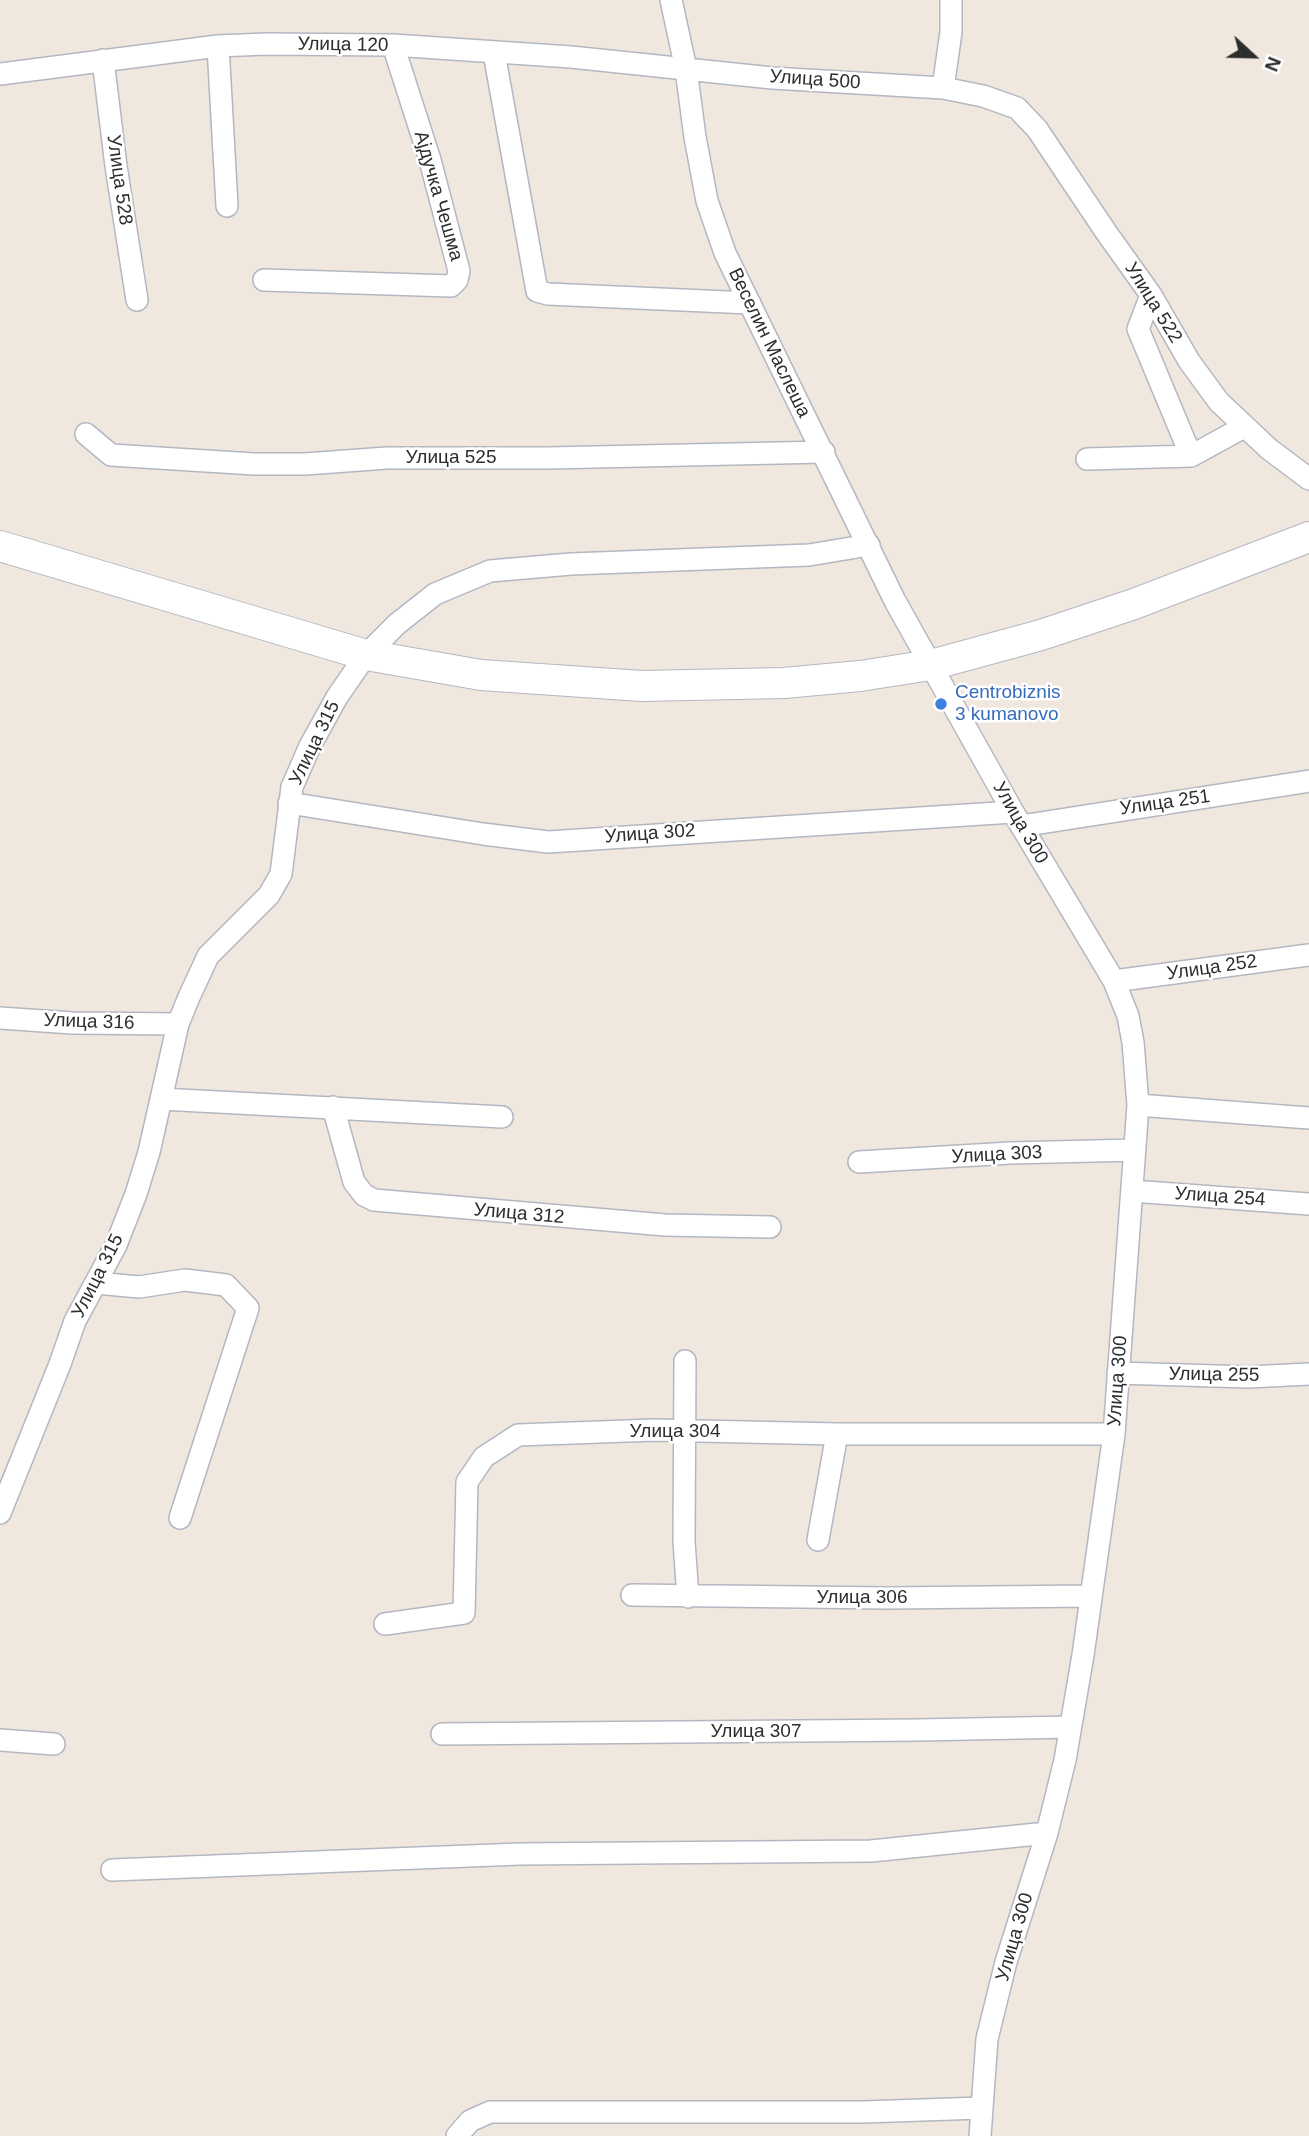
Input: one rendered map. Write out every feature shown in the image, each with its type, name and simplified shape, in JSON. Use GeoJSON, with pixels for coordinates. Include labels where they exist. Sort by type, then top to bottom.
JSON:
{"type":"FeatureCollection","features":[{"type":"Feature","properties":{"kind":"main road"},"geometry":{"type":"LineString","coordinates":[[0,546],[366,655],[481,675],[642,686],[784,683],[860,676],[931,665],[1041,635],[1134,604],[1309,537]]}},
{"type":"Feature","properties":{"kind":"street","name":"Веселин Маслеша"},"geometry":{"type":"LineString","coordinates":[[671,0],[687,69],[695,137],[707,201],[725,253],[895,601],[931,665]]}},
{"type":"Feature","properties":{"kind":"street"},"geometry":{"type":"LineString","coordinates":[[943,88],[951,32],[951,0]]}},
{"type":"Feature","properties":{"kind":"street","name":"Улица 120"},"geometry":{"type":"LineString","coordinates":[[0,74],[218,46],[266,44],[393,45],[571,57],[687,69]]}},
{"type":"Feature","properties":{"kind":"street","name":"Ајдучка Чешма"},"geometry":{"type":"LineString","coordinates":[[264,280],[451,286],[457,280],[459,271],[430,160],[393,45]]}},
{"type":"Feature","properties":{"kind":"street"},"geometry":{"type":"LineString","coordinates":[[218,46],[227,206]]}},
{"type":"Feature","properties":{"kind":"street"},"geometry":{"type":"LineString","coordinates":[[494,52],[537,291],[548,294],[750,303]]}},
{"type":"Feature","properties":{"kind":"street","name":"Улица 528"},"geometry":{"type":"LineString","coordinates":[[103,60],[137,300]]}},
{"type":"Feature","properties":{"kind":"street","name":"Улица 500"},"geometry":{"type":"LineString","coordinates":[[687,69],[772,78],[943,88]]}},
{"type":"Feature","properties":{"kind":"street","name":"Улица 522"},"geometry":{"type":"LineString","coordinates":[[943,88],[983,96],[1017,108],[1037,129],[1151,295],[1189,361],[1219,402],[1244,427],[1309,479]]}},
{"type":"Feature","properties":{"kind":"street"},"geometry":{"type":"LineString","coordinates":[[1151,295],[1138,329],[1191,456]]}},
{"type":"Feature","properties":{"kind":"street"},"geometry":{"type":"LineString","coordinates":[[1087,459],[1191,456],[1244,427]]}},
{"type":"Feature","properties":{"kind":"street","name":"Улица 525"},"geometry":{"type":"LineString","coordinates":[[86,434],[111,455],[254,464],[306,464],[387,458],[549,458],[824,452]]}},
{"type":"Feature","properties":{"kind":"street","name":"Улица 315"},"geometry":{"type":"LineString","coordinates":[[0,1513],[8,1478],[60,1364],[75,1321],[116,1245],[136,1194],[149,1152],[178,1024],[208,956],[269,895],[281,874],[292,787],[310,746],[337,697],[366,655],[397,624],[435,594],[489,571],[809,555],[869,545]]}},
{"type":"Feature","properties":{"kind":"street","name":"Улица 300"},"geometry":{"type":"LineString","coordinates":[[931,665],[1017,819],[1114,981],[1128,1016],[1138,1105],[1114,1434],[1091,1596],[1065,1760],[1047,1833],[1006,1962],[988,2039],[981,2136]]}},
{"type":"Feature","properties":{"kind":"street","name":"Улица 251"},"geometry":{"type":"LineString","coordinates":[[1017,819],[1309,781]]}},
{"type":"Feature","properties":{"kind":"street","name":"Улица 302"},"geometry":{"type":"LineString","coordinates":[[289,803],[548,842],[1017,819]]}},
{"type":"Feature","properties":{"kind":"street","name":"Улица 252"},"geometry":{"type":"LineString","coordinates":[[1114,981],[1309,955]]}},
{"type":"Feature","properties":{"kind":"street","name":"Улица 316"},"geometry":{"type":"LineString","coordinates":[[0,1018],[72,1023],[178,1024]]}},
{"type":"Feature","properties":{"kind":"street"},"geometry":{"type":"LineString","coordinates":[[161,1100],[502,1117]]}},
{"type":"Feature","properties":{"kind":"street"},"geometry":{"type":"LineString","coordinates":[[1138,1105],[1309,1118]]}},
{"type":"Feature","properties":{"kind":"street","name":"Улица 312"},"geometry":{"type":"LineString","coordinates":[[333,1107],[354,1182],[364,1195],[374,1200],[665,1225],[770,1227]]}},
{"type":"Feature","properties":{"kind":"street","name":"Улица 303"},"geometry":{"type":"LineString","coordinates":[[859,1162],[1010,1153],[1135,1150]]}},
{"type":"Feature","properties":{"kind":"street","name":"Улица 254"},"geometry":{"type":"LineString","coordinates":[[1132,1191],[1309,1204]]}},
{"type":"Feature","properties":{"kind":"street"},"geometry":{"type":"LineString","coordinates":[[96,1283],[139,1287],[185,1280],[226,1285],[248,1308],[180,1518]]}},
{"type":"Feature","properties":{"kind":"street"},"geometry":{"type":"LineString","coordinates":[[685,1361],[684,1542],[688,1597]]}},
{"type":"Feature","properties":{"kind":"street","name":"Улица 255"},"geometry":{"type":"LineString","coordinates":[[1118,1373],[1248,1377],[1309,1374]]}},
{"type":"Feature","properties":{"kind":"street","name":"Улица 304"},"geometry":{"type":"LineString","coordinates":[[385,1624],[464,1613],[467,1482],[485,1457],[518,1435],[654,1430],[837,1434],[1114,1434]]}},
{"type":"Feature","properties":{"kind":"street"},"geometry":{"type":"LineString","coordinates":[[818,1540],[837,1434]]}},
{"type":"Feature","properties":{"kind":"street","name":"Улица 306"},"geometry":{"type":"LineString","coordinates":[[632,1595],[1091,1596]]}},
{"type":"Feature","properties":{"kind":"street","name":"Улица 307"},"geometry":{"type":"LineString","coordinates":[[442,1734],[905,1731],[1070,1727]]}},
{"type":"Feature","properties":{"kind":"street"},"geometry":{"type":"LineString","coordinates":[[0,1740],[54,1744]]}},
{"type":"Feature","properties":{"kind":"street"},"geometry":{"type":"LineString","coordinates":[[112,1870],[506,1855],[871,1851],[1047,1833]]}},
{"type":"Feature","properties":{"kind":"street"},"geometry":{"type":"LineString","coordinates":[[457,2136],[470,2121],[490,2112],[863,2112],[981,2108]]}},
{"type":"Feature","properties":{"kind":"place","name":"Centrobiznis 3 kumanovo"},"geometry":{"type":"Point","coordinates":[941,704]}}]}
